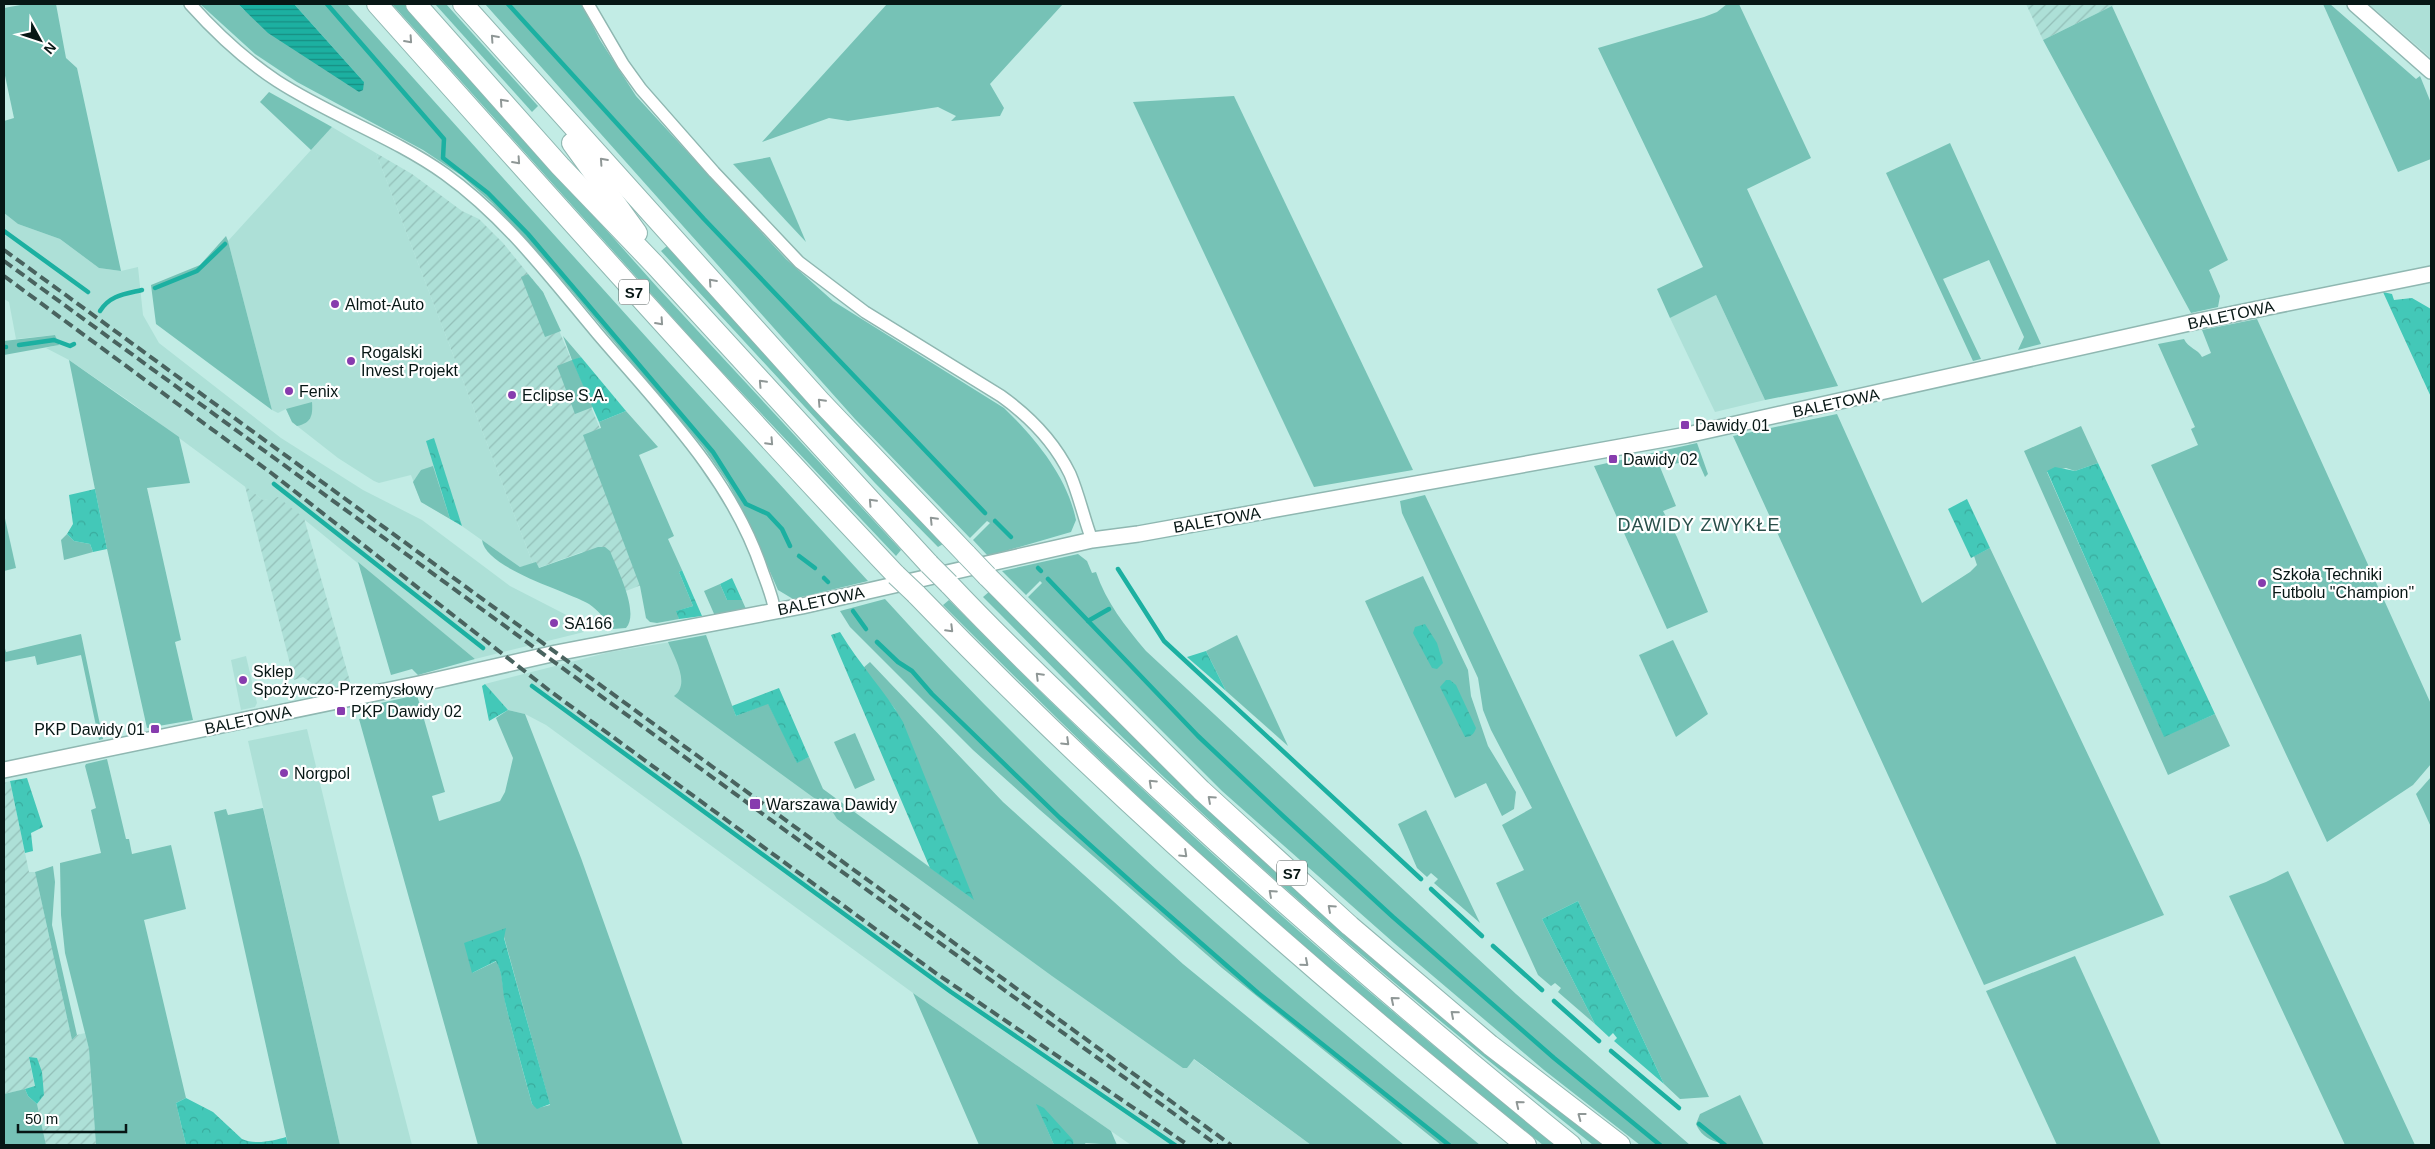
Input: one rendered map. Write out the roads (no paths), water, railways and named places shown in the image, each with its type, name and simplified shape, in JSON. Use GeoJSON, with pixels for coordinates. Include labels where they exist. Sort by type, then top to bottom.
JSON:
{"type":"FeatureCollection","features":[{"type":"Feature","properties":{"kind":"highway","name":"S7"},"geometry":{"type":"LineString","coordinates":[[377,4],[775,448],[916,594],[1054,731],[1229,896],[1372,1020],[1526,1145]]}},
{"type":"Feature","properties":{"kind":"highway"},"geometry":{"type":"LineString","coordinates":[[416,4],[560,166],[655,265],[929,564],[1049,686],[1250,873],[1360,970],[1571,1145]]}},
{"type":"Feature","properties":{"kind":"highway","name":"S7"},"geometry":{"type":"LineString","coordinates":[[463,4],[821,402],[987,576],[1201,790],[1350,926],[1490,1045],[1620,1145]]}},
{"type":"Feature","properties":{"kind":"highway"},"geometry":{"type":"LineString","coordinates":[[525,73],[546,110],[630,221],[655,265]]}},
{"type":"Feature","properties":{"kind":"street"},"geometry":{"type":"LineString","coordinates":[[190,4],[240,54],[278,81],[416,155],[468,190],[512,232],[708,465],[736,509],[754,548],[774,612]]}},
{"type":"Feature","properties":{"kind":"street"},"geometry":{"type":"LineString","coordinates":[[588,4],[623,64],[641,89],[782,246],[840,295],[1001,396],[1018,408],[1035,426],[1058,453],[1070,474],[1092,540]]}},
{"type":"Feature","properties":{"kind":"street"},"geometry":{"type":"LineString","coordinates":[[2355,4],[2431,72]]}},
{"type":"Feature","properties":{"kind":"street","name":"BALETOWA"},"geometry":{"type":"LineString","coordinates":[[4,770],[419,684],[556,653],[774,612],[1092,540],[1138,534],[1687,435],[2194,322],[2431,274]]}},
{"type":"Feature","properties":{"kind":"waterway"},"geometry":{"type":"LineString","coordinates":[[327,4],[444,139],[443,158],[488,193],[528,234],[713,452],[746,504],[768,514],[782,529],[790,546]]}},
{"type":"Feature","properties":{"kind":"waterway"},"geometry":{"type":"LineString","coordinates":[[508,4],[704,219],[985,513]]}},
{"type":"Feature","properties":{"kind":"waterway"},"geometry":{"type":"LineString","coordinates":[[4,231],[88,292]]}},
{"type":"Feature","properties":{"kind":"waterway"},"geometry":{"type":"LineString","coordinates":[[155,288],[197,271],[225,244]]}},
{"type":"Feature","properties":{"kind":"waterway"},"geometry":{"type":"LineString","coordinates":[[100,311],[113,298],[142,290]]}},
{"type":"Feature","properties":{"kind":"waterway"},"geometry":{"type":"LineString","coordinates":[[19,345],[54,340],[70,346],[74,344]]}},
{"type":"Feature","properties":{"kind":"waterway"},"geometry":{"type":"LineString","coordinates":[[274,484],[483,648]]}},
{"type":"Feature","properties":{"kind":"waterway"},"geometry":{"type":"LineString","coordinates":[[995,521],[1011,537]]}},
{"type":"Feature","properties":{"kind":"waterway"},"geometry":{"type":"LineString","coordinates":[[799,556],[815,568]]}},
{"type":"Feature","properties":{"kind":"waterway"},"geometry":{"type":"LineString","coordinates":[[1038,568],[1041,571]]}},
{"type":"Feature","properties":{"kind":"waterway"},"geometry":{"type":"LineString","coordinates":[[1118,569],[1164,641],[1421,879]]}},
{"type":"Feature","properties":{"kind":"waterway"},"geometry":{"type":"LineString","coordinates":[[824,578],[828,582]]}},
{"type":"Feature","properties":{"kind":"waterway"},"geometry":{"type":"LineString","coordinates":[[1048,579],[1198,736],[1283,816],[1393,917],[1554,1058],[1660,1145]]}},
{"type":"Feature","properties":{"kind":"waterway"},"geometry":{"type":"LineString","coordinates":[[1088,621],[1109,609]]}},
{"type":"Feature","properties":{"kind":"waterway"},"geometry":{"type":"LineString","coordinates":[[853,611],[866,629]]}},
{"type":"Feature","properties":{"kind":"waterway"},"geometry":{"type":"LineString","coordinates":[[877,642],[898,662],[912,671],[932,694],[1060,818],[1139,889],[1258,993],[1449,1145]]}},
{"type":"Feature","properties":{"kind":"waterway"},"geometry":{"type":"LineString","coordinates":[[532,686],[951,992],[1175,1145]]}},
{"type":"Feature","properties":{"kind":"waterway"},"geometry":{"type":"LineString","coordinates":[[1431,889],[1482,936]]}},
{"type":"Feature","properties":{"kind":"waterway"},"geometry":{"type":"LineString","coordinates":[[1493,946],[1542,990]]}},
{"type":"Feature","properties":{"kind":"waterway"},"geometry":{"type":"LineString","coordinates":[[1554,1001],[1599,1041]]}},
{"type":"Feature","properties":{"kind":"waterway"},"geometry":{"type":"LineString","coordinates":[[1611,1051],[1679,1108]]}},
{"type":"Feature","properties":{"kind":"waterway"},"geometry":{"type":"LineString","coordinates":[[1699,1124],[1725,1145]]}},
{"type":"Feature","properties":{"kind":"railway"},"geometry":{"type":"LineString","coordinates":[[4,250],[1231,1145]]}},
{"type":"Feature","properties":{"kind":"railway"},"geometry":{"type":"LineString","coordinates":[[4,261],[1217,1145]]}},
{"type":"Feature","properties":{"kind":"railway"},"geometry":{"type":"LineString","coordinates":[[4,276],[270,472],[550,691],[937,974],[1188,1145]]}},
{"type":"Feature","properties":{"kind":"place","name":"Almot-Auto"},"geometry":{"type":"Point","coordinates":[335,304]}},
{"type":"Feature","properties":{"kind":"place","name":"Rogalski Invest Projekt"},"geometry":{"type":"Point","coordinates":[351,361]}},
{"type":"Feature","properties":{"kind":"place","name":"Fenix"},"geometry":{"type":"Point","coordinates":[289,391]}},
{"type":"Feature","properties":{"kind":"place","name":"Eclipse S.A."},"geometry":{"type":"Point","coordinates":[512,395]}},
{"type":"Feature","properties":{"kind":"place","name":"Dawidy 01"},"geometry":{"type":"Point","coordinates":[1685,425]}},
{"type":"Feature","properties":{"kind":"place","name":"Dawidy 02"},"geometry":{"type":"Point","coordinates":[1613,459]}},
{"type":"Feature","properties":{"kind":"place","name":"Szkoła Techniki Futbolu \"Champion\""},"geometry":{"type":"Point","coordinates":[2262,583]}},
{"type":"Feature","properties":{"kind":"place","name":"SA166"},"geometry":{"type":"Point","coordinates":[554,623]}},
{"type":"Feature","properties":{"kind":"place","name":"Sklep Spożywczo-Przemysłowy"},"geometry":{"type":"Point","coordinates":[243,680]}},
{"type":"Feature","properties":{"kind":"place","name":"PKP Dawidy 02"},"geometry":{"type":"Point","coordinates":[341,711]}},
{"type":"Feature","properties":{"kind":"place","name":"PKP Dawidy 01"},"geometry":{"type":"Point","coordinates":[155,729]}},
{"type":"Feature","properties":{"kind":"place","name":"Norgpol"},"geometry":{"type":"Point","coordinates":[284,773]}},
{"type":"Feature","properties":{"kind":"place","name":"Warszawa Dawidy"},"geometry":{"type":"Point","coordinates":[755,804]}},
{"type":"Feature","properties":{"kind":"district","name":"DAWIDY ZWYKŁE"},"geometry":{"type":"Point","coordinates":[1699,525]}}]}
